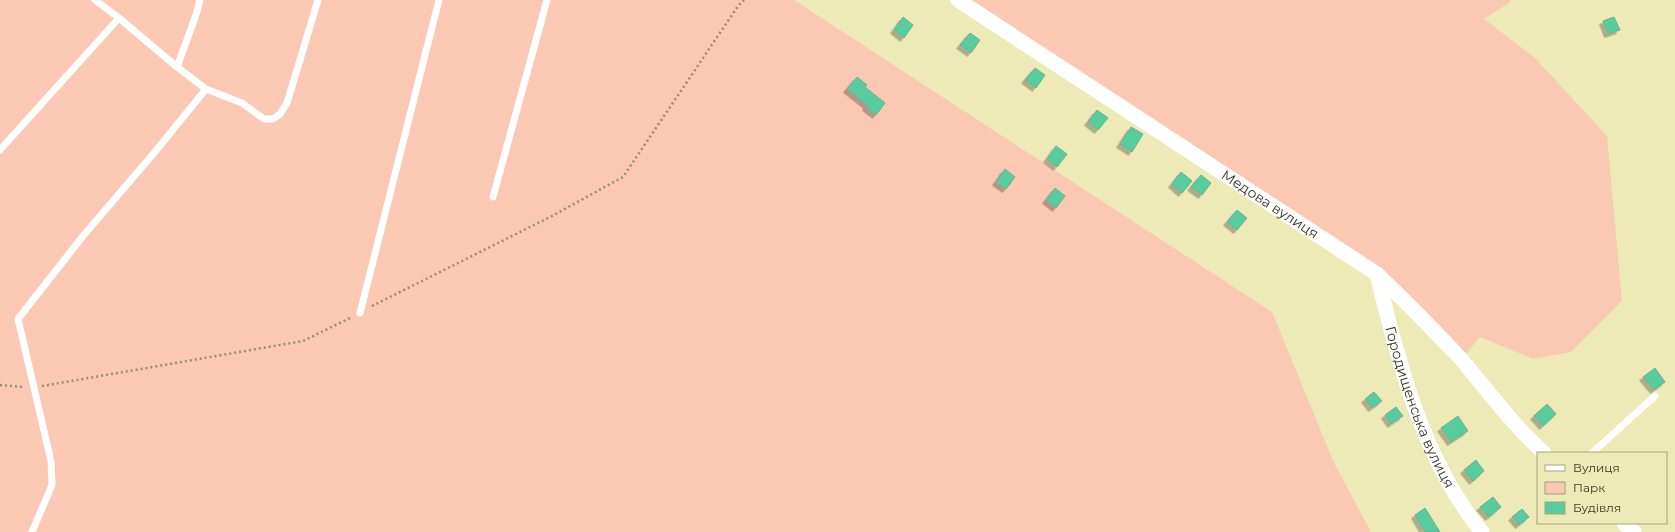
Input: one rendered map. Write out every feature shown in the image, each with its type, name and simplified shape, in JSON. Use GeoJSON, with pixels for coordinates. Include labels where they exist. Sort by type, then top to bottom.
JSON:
{"type":"FeatureCollection","features":[{"type":"Feature","properties":{"kind":"street","name":"Медова вулиця"},"geometry":{"type":"LineString","coordinates":[[958,0],[1377,274],[1423,318],[1461,360],[1506,414],[1543,452]]}},
{"type":"Feature","properties":{"kind":"street","name":"Городищенська вулиця"},"geometry":{"type":"LineString","coordinates":[[1377,274],[1395,349],[1430,446],[1452,489],[1482,532]]}},
{"type":"Feature","properties":{"kind":"street"},"geometry":{"type":"LineString","coordinates":[[1625,524],[1634,532]]}},
{"type":"Feature","properties":{"kind":"lane"},"geometry":{"type":"LineString","coordinates":[[95,0],[206,89],[242,102],[264,118],[272,119],[280,114],[287,103],[318,0]]}},
{"type":"Feature","properties":{"kind":"lane"},"geometry":{"type":"LineString","coordinates":[[177,67],[200,0]]}},
{"type":"Feature","properties":{"kind":"lane"},"geometry":{"type":"LineString","coordinates":[[360,313],[439,0]]}},
{"type":"Feature","properties":{"kind":"lane"},"geometry":{"type":"LineString","coordinates":[[493,197],[547,0]]}},
{"type":"Feature","properties":{"kind":"lane"},"geometry":{"type":"LineString","coordinates":[[0,150],[119,18]]}},
{"type":"Feature","properties":{"kind":"lane"},"geometry":{"type":"LineString","coordinates":[[32,532],[52,485],[51,460],[18,319],[83,236],[206,89]]}},
{"type":"Feature","properties":{"kind":"lane"},"geometry":{"type":"LineString","coordinates":[[1593,452],[1655,396]]}},
{"type":"Feature","properties":{"kind":"path"},"geometry":{"type":"LineString","coordinates":[[0,385],[33,387],[303,341],[552,216],[623,177],[733,12],[744,0]]}},
{"type":"Feature","properties":{"kind":"green space"},"geometry":{"type":"Polygon","coordinates":[[[0,0],[794,0],[1272,312],[1334,463],[1371,532],[0,532],[0,0]]]}},
{"type":"Feature","properties":{"kind":"green space"},"geometry":{"type":"Polygon","coordinates":[[[970,0],[1511,0],[1509,3],[1484,19],[1535,58],[1607,136],[1622,301],[1571,352],[1533,359],[1480,337],[1464,356],[1426,314],[970,0]]]}},
{"type":"Feature","properties":{"kind":"building"},"geometry":{"type":"Polygon","coordinates":[[[903,17],[913,25],[904,38],[894,30],[903,17]]]}},
{"type":"Feature","properties":{"kind":"building"},"geometry":{"type":"Polygon","coordinates":[[[1614,17],[1620,30],[1608,34],[1603,21],[1614,17]]]}},
{"type":"Feature","properties":{"kind":"building"},"geometry":{"type":"Polygon","coordinates":[[[970,33],[980,40],[971,53],[960,45],[970,33]]]}},
{"type":"Feature","properties":{"kind":"building"},"geometry":{"type":"Polygon","coordinates":[[[1035,68],[1045,75],[1036,88],[1025,80],[1035,68]]]}},
{"type":"Feature","properties":{"kind":"building"},"geometry":{"type":"Polygon","coordinates":[[[857,77],[867,85],[865,87],[885,103],[876,115],[866,107],[867,105],[847,89],[857,77]]]}},
{"type":"Feature","properties":{"kind":"building"},"geometry":{"type":"Polygon","coordinates":[[[1097,110],[1108,118],[1098,130],[1088,122],[1097,110]]]}},
{"type":"Feature","properties":{"kind":"building"},"geometry":{"type":"Polygon","coordinates":[[[1131,127],[1143,134],[1132,152],[1120,144],[1131,127]]]}},
{"type":"Feature","properties":{"kind":"building"},"geometry":{"type":"Polygon","coordinates":[[[1056,146],[1067,154],[1057,167],[1047,159],[1056,146]]]}},
{"type":"Feature","properties":{"kind":"building"},"geometry":{"type":"Polygon","coordinates":[[[1005,169],[1015,177],[1006,189],[996,182],[1005,169]]]}},
{"type":"Feature","properties":{"kind":"building"},"geometry":{"type":"Polygon","coordinates":[[[1181,172],[1192,181],[1182,193],[1172,184],[1181,172]]]}},
{"type":"Feature","properties":{"kind":"building"},"geometry":{"type":"Polygon","coordinates":[[[1201,175],[1211,183],[1202,195],[1191,187],[1201,175]]]}},
{"type":"Feature","properties":{"kind":"building"},"geometry":{"type":"Polygon","coordinates":[[[1055,188],[1065,196],[1056,208],[1046,200],[1055,188]]]}},
{"type":"Feature","properties":{"kind":"building"},"geometry":{"type":"Polygon","coordinates":[[[1237,210],[1247,218],[1237,230],[1227,222],[1237,210]]]}},
{"type":"Feature","properties":{"kind":"building"},"geometry":{"type":"Polygon","coordinates":[[[1655,368],[1665,382],[1654,390],[1643,377],[1655,368]]]}},
{"type":"Feature","properties":{"kind":"building"},"geometry":{"type":"Polygon","coordinates":[[[1374,392],[1382,401],[1372,408],[1365,399],[1374,392]]]}},
{"type":"Feature","properties":{"kind":"building"},"geometry":{"type":"Polygon","coordinates":[[[1547,404],[1556,414],[1543,426],[1534,416],[1547,404]]]}},
{"type":"Feature","properties":{"kind":"building"},"geometry":{"type":"Polygon","coordinates":[[[1396,407],[1403,416],[1391,424],[1385,415],[1396,407]]]}},
{"type":"Feature","properties":{"kind":"building"},"geometry":{"type":"Polygon","coordinates":[[[1458,416],[1468,431],[1451,442],[1441,428],[1458,416]]]}},
{"type":"Feature","properties":{"kind":"building"},"geometry":{"type":"Polygon","coordinates":[[[1476,460],[1484,471],[1473,481],[1464,470],[1476,460]]]}},
{"type":"Feature","properties":{"kind":"building"},"geometry":{"type":"Polygon","coordinates":[[[1493,497],[1501,507],[1489,517],[1480,507],[1493,497]]]}},
{"type":"Feature","properties":{"kind":"building"},"geometry":{"type":"Polygon","coordinates":[[[1425,508],[1440,532],[1425,532],[1415,515],[1425,508]]]}},
{"type":"Feature","properties":{"kind":"building"},"geometry":{"type":"Polygon","coordinates":[[[1522,509],[1529,517],[1519,525],[1512,517],[1522,509]]]}}]}
